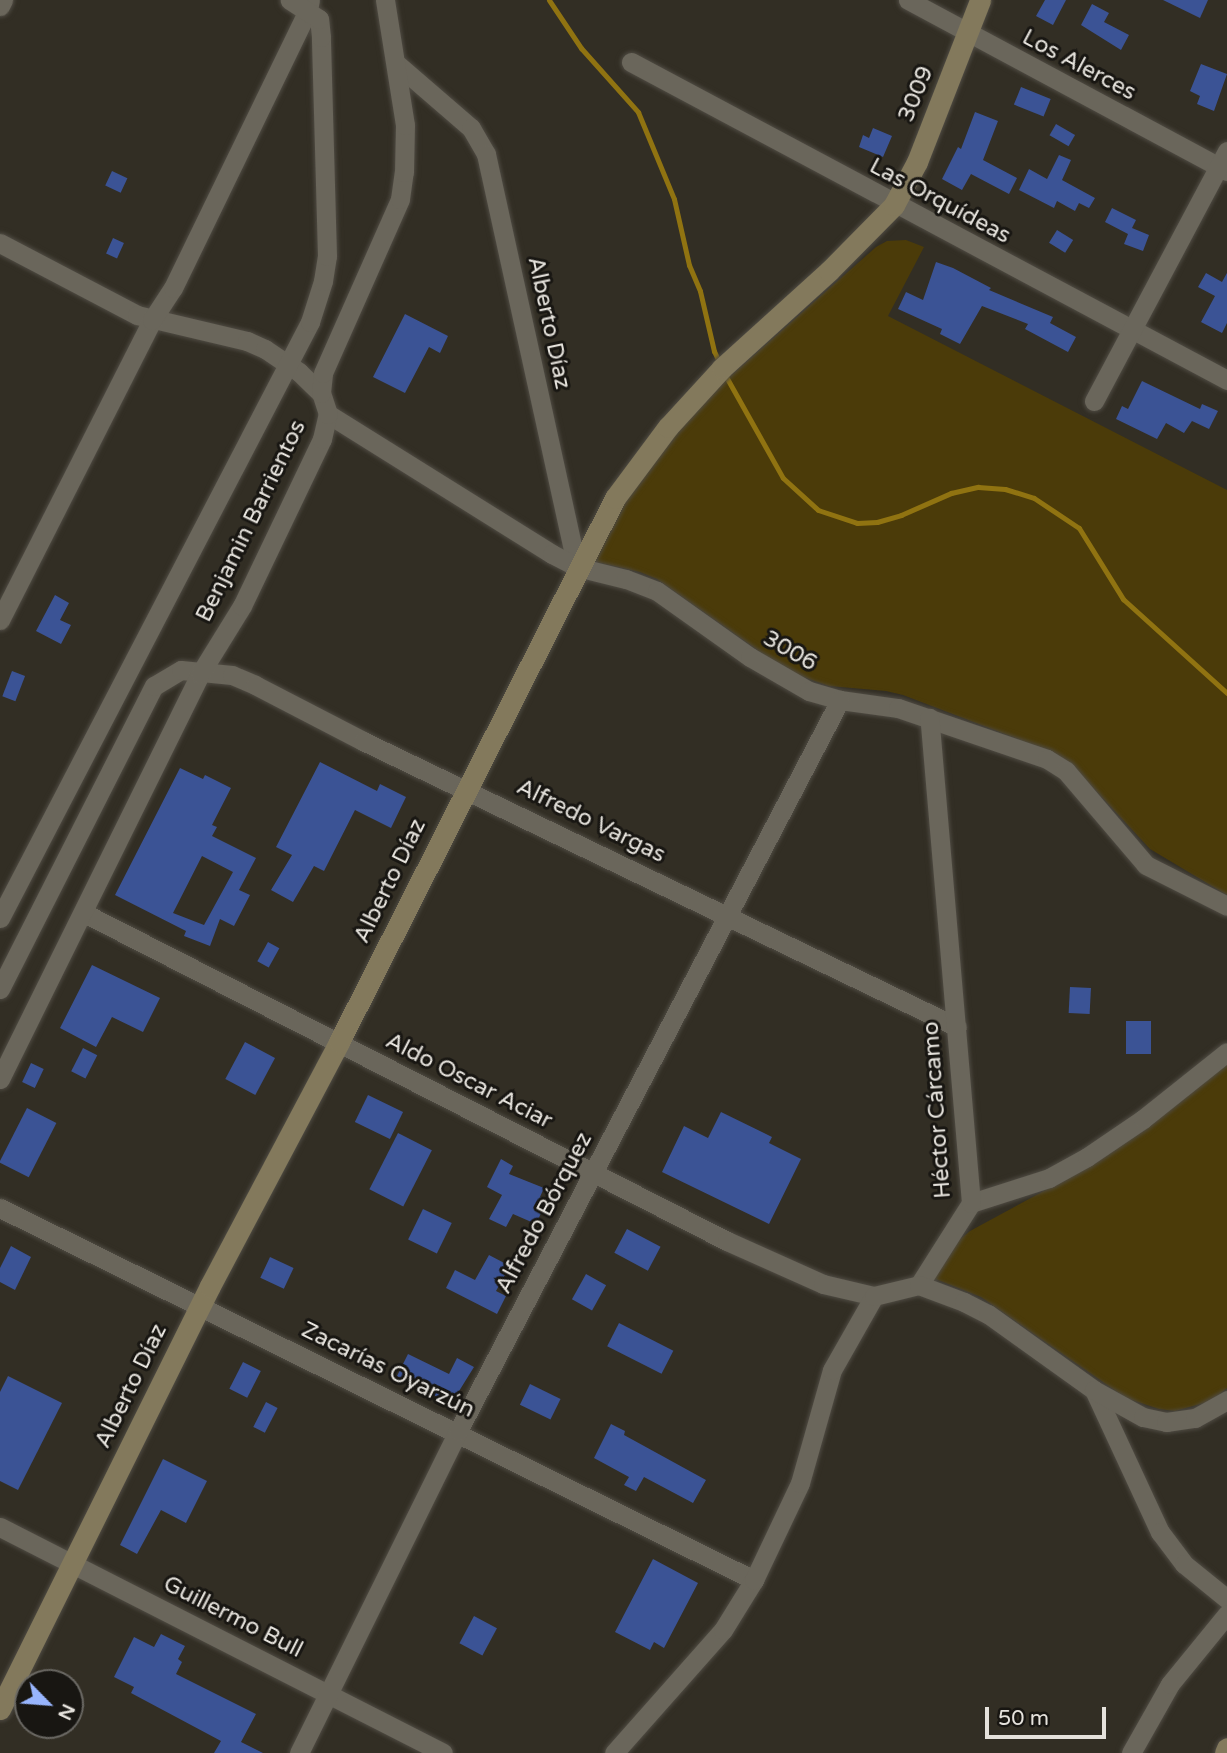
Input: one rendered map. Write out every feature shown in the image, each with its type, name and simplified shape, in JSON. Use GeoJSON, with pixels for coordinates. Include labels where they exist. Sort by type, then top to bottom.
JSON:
{"type":"FeatureCollection","features":[{"type":"Feature","properties":{"kind":"street"},"geometry":{"type":"LineString","coordinates":[[0,6],[3,0]]}},
{"type":"Feature","properties":{"kind":"street"},"geometry":{"type":"LineString","coordinates":[[0,918],[310,322],[323,281],[327,256],[321,37],[318,19],[309,5],[290,0]]}},
{"type":"Feature","properties":{"kind":"street"},"geometry":{"type":"LineString","coordinates":[[321,393],[323,373],[400,198],[404,173],[405,125],[398,65],[385,0]]}},
{"type":"Feature","properties":{"kind":"street","name":"Los Alerces"},"geometry":{"type":"LineString","coordinates":[[908,0],[1224,163]]}},
{"type":"Feature","properties":{"kind":"street","name":"3009"},"geometry":{"type":"LineString","coordinates":[[577,567],[614,498],[668,427],[722,368],[829,271],[894,205],[917,162],[980,0]]}},
{"type":"Feature","properties":{"kind":"street"},"geometry":{"type":"LineString","coordinates":[[0,620],[6,594],[152,320],[173,288],[309,5]]}},
{"type":"Feature","properties":{"kind":"street","name":"Las Orquídeas"},"geometry":{"type":"LineString","coordinates":[[631,62],[894,205],[1227,380]]}},
{"type":"Feature","properties":{"kind":"street","name":"Alberto Díaz"},"geometry":{"type":"LineString","coordinates":[[0,1709],[200,1306],[339,1042],[577,567],[563,516],[486,154],[471,128],[398,65]]}},
{"type":"Feature","properties":{"kind":"street"},"geometry":{"type":"LineString","coordinates":[[1094,401],[1224,163]]}},
{"type":"Feature","properties":{"kind":"street"},"geometry":{"type":"LineString","coordinates":[[0,243],[137,315],[247,341],[288,365],[321,393]]}},
{"type":"Feature","properties":{"kind":"street","name":"Benjamin Barrientos"},"geometry":{"type":"LineString","coordinates":[[0,1079],[200,674],[242,606],[322,439],[328,414],[321,393]]}},
{"type":"Feature","properties":{"kind":"street","name":"3006"},"geometry":{"type":"LineString","coordinates":[[328,414],[577,567],[626,579],[657,591],[785,680],[809,691],[840,700],[898,708],[1047,759],[1066,771],[1146,866],[1227,906]]}},
{"type":"Feature","properties":{"kind":"street"},"geometry":{"type":"LineString","coordinates":[[0,989],[154,686],[181,670],[200,674]]}},
{"type":"Feature","properties":{"kind":"street","name":"Alfredo Vargas"},"geometry":{"type":"LineString","coordinates":[[200,674],[232,675],[363,741],[957,1027]]}},
{"type":"Feature","properties":{"kind":"street","name":"Alfredo Bórquez"},"geometry":{"type":"LineString","coordinates":[[299,1753],[458,1431],[840,700]]}},
{"type":"Feature","properties":{"kind":"street","name":"Héctor Cárcamo"},"geometry":{"type":"LineString","coordinates":[[919,1285],[971,1203],[929,718]]}},
{"type":"Feature","properties":{"kind":"street","name":"Aldo Oscar Aciar"},"geometry":{"type":"LineString","coordinates":[[84,913],[727,1241],[823,1284],[874,1296]]}},
{"type":"Feature","properties":{"kind":"street"},"geometry":{"type":"LineString","coordinates":[[971,1203],[1049,1178],[1087,1157],[1143,1119],[1227,1052]]}},
{"type":"Feature","properties":{"kind":"street","name":"Zacarías Oyarzún"},"geometry":{"type":"LineString","coordinates":[[0,1208],[458,1431],[754,1580]]}},
{"type":"Feature","properties":{"kind":"street"},"geometry":{"type":"LineString","coordinates":[[614,1753],[723,1630],[754,1580],[800,1483],[832,1370],[874,1296],[919,1285],[988,1314],[1094,1390],[1143,1418],[1166,1422],[1195,1418],[1227,1400]]}},
{"type":"Feature","properties":{"kind":"street"},"geometry":{"type":"LineString","coordinates":[[1094,1390],[1160,1532],[1184,1564],[1227,1599]]}},
{"type":"Feature","properties":{"kind":"street","name":"Guillermo Bull"},"geometry":{"type":"LineString","coordinates":[[0,1527],[443,1753]]}},
{"type":"Feature","properties":{"kind":"street"},"geometry":{"type":"LineString","coordinates":[[1131,1753],[1170,1684],[1227,1614]]}},
{"type":"Feature","properties":{"kind":"street"},"geometry":{"type":"LineString","coordinates":[[596,1753],[631,1733]]}},
{"type":"Feature","properties":{"kind":"shaded area"},"geometry":{"type":"Polygon","coordinates":[[[906,240],[924,247],[888,316],[1227,490],[1227,895],[1150,849],[1086,780],[1031,744],[903,695],[829,686],[789,672],[657,579],[640,572],[592,561],[609,526],[649,465],[719,386],[876,247],[887,241],[906,240]]]}},
{"type":"Feature","properties":{"kind":"shaded area"},"geometry":{"type":"Polygon","coordinates":[[[1227,1064],[1227,1388],[1211,1401],[1175,1411],[1159,1409],[1126,1398],[981,1297],[933,1278],[958,1241],[970,1231],[1092,1165],[1227,1064]]]}},
{"type":"Feature","properties":{"kind":"building"},"geometry":{"type":"Polygon","coordinates":[[[1045,0],[1066,0],[1053,25],[1036,16],[1045,0]]]}},
{"type":"Feature","properties":{"kind":"building"},"geometry":{"type":"Polygon","coordinates":[[[1163,0],[1208,0],[1200,18],[1163,0]]]}},
{"type":"Feature","properties":{"kind":"building"},"geometry":{"type":"Polygon","coordinates":[[[1092,4],[1109,13],[1104,22],[1129,35],[1121,50],[1081,25],[1092,4]]]}},
{"type":"Feature","properties":{"kind":"building"},"geometry":{"type":"Polygon","coordinates":[[[1201,64],[1227,74],[1214,111],[1197,104],[1200,96],[1190,91],[1201,64]]]}},
{"type":"Feature","properties":{"kind":"building"},"geometry":{"type":"Polygon","coordinates":[[[1021,87],[1051,99],[1044,117],[1014,105],[1021,87]]]}},
{"type":"Feature","properties":{"kind":"building"},"geometry":{"type":"Polygon","coordinates":[[[975,112],[998,121],[983,160],[1017,178],[1009,194],[971,174],[962,190],[942,179],[958,147],[961,149],[975,112]]]}},
{"type":"Feature","properties":{"kind":"building"},"geometry":{"type":"Polygon","coordinates":[[[1056,124],[1075,135],[1069,146],[1050,135],[1056,124]]]}},
{"type":"Feature","properties":{"kind":"building"},"geometry":{"type":"Polygon","coordinates":[[[873,128],[892,136],[883,157],[859,147],[863,135],[869,138],[873,128]]]}},
{"type":"Feature","properties":{"kind":"building"},"geometry":{"type":"Polygon","coordinates":[[[1059,155],[1071,160],[1062,180],[1095,198],[1089,208],[1079,203],[1075,211],[1057,201],[1054,208],[1019,190],[1029,169],[1047,179],[1059,155]]]}},
{"type":"Feature","properties":{"kind":"building"},"geometry":{"type":"Polygon","coordinates":[[[112,171],[127,178],[121,193],[105,186],[112,171]]]}},
{"type":"Feature","properties":{"kind":"building"},"geometry":{"type":"Polygon","coordinates":[[[1112,208],[1136,220],[1132,228],[1149,235],[1143,251],[1124,244],[1128,234],[1105,222],[1112,208]]]}},
{"type":"Feature","properties":{"kind":"building"},"geometry":{"type":"Polygon","coordinates":[[[1057,230],[1073,240],[1065,253],[1049,243],[1057,230]]]}},
{"type":"Feature","properties":{"kind":"building"},"geometry":{"type":"Polygon","coordinates":[[[113,238],[124,243],[117,258],[106,254],[113,238]]]}},
{"type":"Feature","properties":{"kind":"building"},"geometry":{"type":"Polygon","coordinates":[[[936,262],[991,288],[989,290],[1053,317],[1050,323],[1076,337],[1068,352],[1025,329],[1028,324],[982,306],[960,344],[940,334],[942,329],[898,309],[906,292],[923,300],[936,262]]]}},
{"type":"Feature","properties":{"kind":"building"},"geometry":{"type":"Polygon","coordinates":[[[1206,273],[1222,282],[1227,273],[1227,323],[1222,333],[1201,322],[1215,296],[1198,287],[1206,273]]]}},
{"type":"Feature","properties":{"kind":"building"},"geometry":{"type":"Polygon","coordinates":[[[405,314],[448,336],[440,353],[429,347],[405,393],[373,377],[405,314]]]}},
{"type":"Feature","properties":{"kind":"building"},"geometry":{"type":"Polygon","coordinates":[[[1142,381],[1200,409],[1202,404],[1218,411],[1209,429],[1192,421],[1184,433],[1166,423],[1157,439],[1116,419],[1122,406],[1128,409],[1142,381]]]}},
{"type":"Feature","properties":{"kind":"building"},"geometry":{"type":"Polygon","coordinates":[[[55,595],[69,603],[60,620],[71,625],[61,644],[36,631],[55,595]]]}},
{"type":"Feature","properties":{"kind":"building"},"geometry":{"type":"Polygon","coordinates":[[[12,671],[25,676],[15,701],[2,696],[12,671]]]}},
{"type":"Feature","properties":{"kind":"building"},"geometry":{"type":"Polygon","coordinates":[[[320,762],[377,791],[380,784],[406,797],[391,828],[355,810],[324,871],[314,866],[293,902],[271,890],[292,855],[276,847],[320,762]]]}},
{"type":"Feature","properties":{"kind":"building"},"geometry":{"type":"Polygon","coordinates":[[[180,768],[203,779],[205,775],[231,788],[212,825],[217,827],[212,836],[256,858],[239,890],[250,895],[234,926],[220,919],[210,946],[184,936],[186,931],[115,895],[180,768]],[[202,856],[173,913],[204,925],[233,872],[202,856]]]}},
{"type":"Feature","properties":{"kind":"building"},"geometry":{"type":"Polygon","coordinates":[[[268,942],[279,948],[269,968],[257,961],[268,942]]]}},
{"type":"Feature","properties":{"kind":"building"},"geometry":{"type":"Polygon","coordinates":[[[92,965],[160,998],[143,1032],[112,1017],[96,1047],[60,1028],[92,965]]]}},
{"type":"Feature","properties":{"kind":"building"},"geometry":{"type":"Polygon","coordinates":[[[1070,987],[1091,988],[1090,1014],[1069,1013],[1070,987]]]}},
{"type":"Feature","properties":{"kind":"building"},"geometry":{"type":"Polygon","coordinates":[[[1126,1021],[1151,1021],[1151,1054],[1126,1054],[1126,1021]]]}},
{"type":"Feature","properties":{"kind":"building"},"geometry":{"type":"Polygon","coordinates":[[[245,1042],[275,1058],[255,1095],[225,1079],[245,1042]]]}},
{"type":"Feature","properties":{"kind":"building"},"geometry":{"type":"Polygon","coordinates":[[[83,1048],[97,1055],[85,1078],[71,1071],[83,1048]]]}},
{"type":"Feature","properties":{"kind":"building"},"geometry":{"type":"Polygon","coordinates":[[[31,1063],[44,1069],[35,1088],[22,1082],[31,1063]]]}},
{"type":"Feature","properties":{"kind":"building"},"geometry":{"type":"Polygon","coordinates":[[[368,1095],[403,1112],[390,1139],[355,1122],[368,1095]]]}},
{"type":"Feature","properties":{"kind":"building"},"geometry":{"type":"Polygon","coordinates":[[[27,1108],[56,1123],[29,1177],[0,1163],[27,1108]]]}},
{"type":"Feature","properties":{"kind":"building"},"geometry":{"type":"Polygon","coordinates":[[[721,1112],[772,1137],[769,1143],[801,1159],[769,1224],[662,1172],[684,1126],[708,1138],[721,1112]]]}},
{"type":"Feature","properties":{"kind":"building"},"geometry":{"type":"Polygon","coordinates":[[[398,1133],[432,1150],[403,1206],[369,1189],[398,1133]]]}},
{"type":"Feature","properties":{"kind":"building"},"geometry":{"type":"Polygon","coordinates":[[[501,1159],[513,1166],[509,1174],[544,1188],[540,1197],[547,1200],[536,1224],[513,1214],[506,1227],[489,1219],[502,1195],[487,1187],[501,1159]]]}},
{"type":"Feature","properties":{"kind":"building"},"geometry":{"type":"Polygon","coordinates":[[[423,1209],[452,1223],[437,1254],[408,1240],[423,1209]]]}},
{"type":"Feature","properties":{"kind":"building"},"geometry":{"type":"Polygon","coordinates":[[[627,1229],[661,1247],[648,1271],[614,1253],[627,1229]]]}},
{"type":"Feature","properties":{"kind":"building"},"geometry":{"type":"Polygon","coordinates":[[[11,1246],[31,1257],[15,1290],[0,1282],[0,1268],[11,1246]]]}},
{"type":"Feature","properties":{"kind":"building"},"geometry":{"type":"Polygon","coordinates":[[[489,1255],[510,1266],[496,1291],[506,1296],[497,1314],[446,1288],[455,1270],[475,1280],[489,1255]]]}},
{"type":"Feature","properties":{"kind":"building"},"geometry":{"type":"Polygon","coordinates":[[[270,1257],[294,1268],[284,1289],[260,1278],[270,1257]]]}},
{"type":"Feature","properties":{"kind":"building"},"geometry":{"type":"Polygon","coordinates":[[[586,1274],[606,1285],[592,1311],[572,1299],[586,1274]]]}},
{"type":"Feature","properties":{"kind":"building"},"geometry":{"type":"Polygon","coordinates":[[[619,1323],[673,1351],[662,1374],[607,1346],[619,1323]]]}},
{"type":"Feature","properties":{"kind":"building"},"geometry":{"type":"Polygon","coordinates":[[[408,1354],[449,1374],[457,1358],[474,1367],[451,1404],[397,1376],[408,1354]]]}},
{"type":"Feature","properties":{"kind":"building"},"geometry":{"type":"Polygon","coordinates":[[[243,1362],[261,1371],[247,1398],[229,1389],[243,1362]]]}},
{"type":"Feature","properties":{"kind":"building"},"geometry":{"type":"Polygon","coordinates":[[[8,1376],[62,1403],[18,1490],[0,1481],[0,1392],[8,1376]]]}},
{"type":"Feature","properties":{"kind":"building"},"geometry":{"type":"Polygon","coordinates":[[[530,1384],[561,1399],[550,1420],[520,1405],[530,1384]]]}},
{"type":"Feature","properties":{"kind":"building"},"geometry":{"type":"Polygon","coordinates":[[[266,1402],[278,1408],[265,1433],[253,1427],[266,1402]]]}},
{"type":"Feature","properties":{"kind":"building"},"geometry":{"type":"Polygon","coordinates":[[[611,1424],[625,1431],[624,1435],[706,1480],[693,1503],[644,1477],[636,1491],[624,1485],[629,1477],[594,1458],[611,1424]]]}},
{"type":"Feature","properties":{"kind":"building"},"geometry":{"type":"Polygon","coordinates":[[[163,1459],[207,1481],[186,1523],[161,1510],[137,1554],[120,1545],[163,1459]]]}},
{"type":"Feature","properties":{"kind":"building"},"geometry":{"type":"Polygon","coordinates":[[[653,1559],[698,1583],[664,1648],[654,1642],[650,1650],[615,1632],[653,1559]]]}},
{"type":"Feature","properties":{"kind":"building"},"geometry":{"type":"Polygon","coordinates":[[[474,1616],[497,1628],[482,1656],[459,1643],[474,1616]]]}},
{"type":"Feature","properties":{"kind":"building"},"geometry":{"type":"Polygon","coordinates":[[[161,1634],[185,1646],[178,1659],[182,1662],[176,1674],[256,1714],[241,1742],[263,1753],[214,1753],[221,1741],[131,1693],[134,1687],[114,1677],[134,1637],[154,1647],[161,1634]]]}},
{"type":"Feature","properties":{"kind":"waterway"},"geometry":{"type":"LineString","coordinates":[[549,0],[581,48],[638,112],[674,199],[689,265],[700,291],[714,351],[720,364]]}},
{"type":"Feature","properties":{"kind":"waterway"},"geometry":{"type":"LineString","coordinates":[[724,373],[783,478],[818,510],[857,523],[877,522],[901,515],[951,493],[978,487],[1005,489],[1034,498],[1079,528],[1123,599],[1227,693]]}}]}
